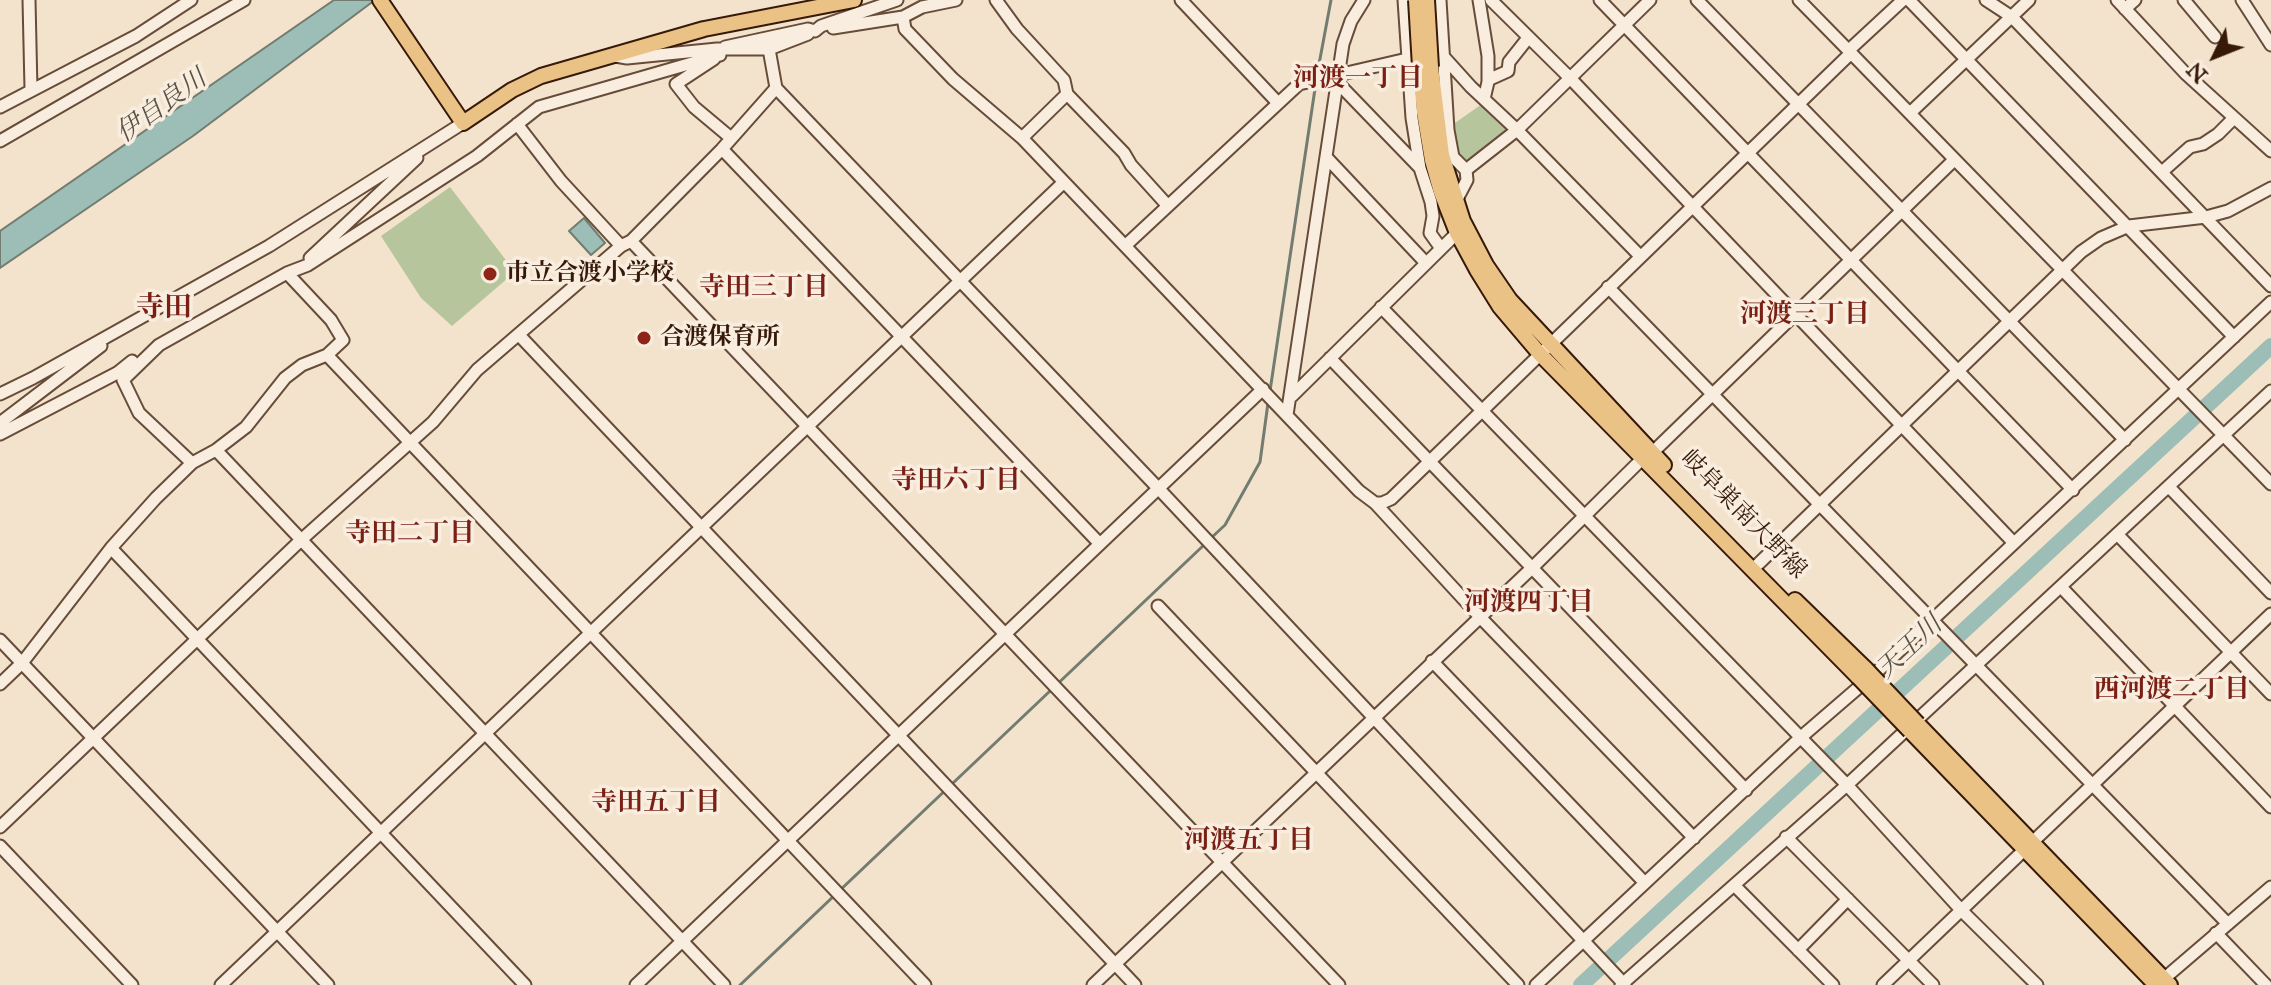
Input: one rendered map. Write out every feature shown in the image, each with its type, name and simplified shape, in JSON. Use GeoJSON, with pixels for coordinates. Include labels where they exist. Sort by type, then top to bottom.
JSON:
{"type":"FeatureCollection","features":[{"type":"Feature","properties":{"kind":"main road"},"geometry":{"type":"LineString","coordinates":[[380,0],[460,119],[541,76],[610,55],[704,29],[854,0]]}},
{"type":"Feature","properties":{"kind":"main road","name":"岐阜巣南大野線"},"geometry":{"type":"LineString","coordinates":[[1416,0],[1419,64],[1432,160],[1457,233],[1500,307],[1544,348],[2162,983]]}},
{"type":"Feature","properties":{"kind":"main road","name":"岐阜巣南大野線"},"geometry":{"type":"LineString","coordinates":[[1427,0],[1419,64],[1456,201],[1486,265],[1544,348]]}},
{"type":"Feature","properties":{"kind":"street"},"geometry":{"type":"LineString","coordinates":[[29,0],[31,89]]}},
{"type":"Feature","properties":{"kind":"street"},"geometry":{"type":"LineString","coordinates":[[0,107],[136,36],[191,0]]}},
{"type":"Feature","properties":{"kind":"street"},"geometry":{"type":"LineString","coordinates":[[0,141],[244,0]]}},
{"type":"Feature","properties":{"kind":"street"},"geometry":{"type":"LineString","coordinates":[[815,31],[821,26],[897,0]]}},
{"type":"Feature","properties":{"kind":"street"},"geometry":{"type":"LineString","coordinates":[[610,55],[627,58],[769,49],[815,31],[903,17],[922,7],[956,0]]}},
{"type":"Feature","properties":{"kind":"street"},"geometry":{"type":"LineString","coordinates":[[996,0],[1017,29],[1064,80],[1067,94],[1124,153],[1168,206]]}},
{"type":"Feature","properties":{"kind":"street"},"geometry":{"type":"LineString","coordinates":[[1181,0],[1278,103]]}},
{"type":"Feature","properties":{"kind":"street"},"geometry":{"type":"LineString","coordinates":[[1284,411],[1291,396],[1327,158],[1334,78],[1351,21],[1364,0]]}},
{"type":"Feature","properties":{"kind":"street"},"geometry":{"type":"LineString","coordinates":[[1404,0],[1419,64],[1412,118],[1420,168],[1431,202],[1433,216],[1430,233],[1440,247]]}},
{"type":"Feature","properties":{"kind":"street"},"geometry":{"type":"LineString","coordinates":[[1440,0],[1448,130],[1453,157],[1466,175]]}},
{"type":"Feature","properties":{"kind":"street"},"geometry":{"type":"LineString","coordinates":[[1479,0],[1488,56],[1484,99]]}},
{"type":"Feature","properties":{"kind":"street"},"geometry":{"type":"LineString","coordinates":[[1491,0],[1570,78],[2013,542]]}},
{"type":"Feature","properties":{"kind":"street"},"geometry":{"type":"LineString","coordinates":[[1600,0],[2073,490]]}},
{"type":"Feature","properties":{"kind":"street"},"geometry":{"type":"LineString","coordinates":[[1456,201],[1466,175],[1517,130],[1650,0]]}},
{"type":"Feature","properties":{"kind":"street"},"geometry":{"type":"LineString","coordinates":[[1697,0],[2125,440]]}},
{"type":"Feature","properties":{"kind":"street"},"geometry":{"type":"LineString","coordinates":[[1799,0],[2271,484]]}},
{"type":"Feature","properties":{"kind":"street"},"geometry":{"type":"LineString","coordinates":[[1375,503],[1391,499],[1906,0],[2234,337]]}},
{"type":"Feature","properties":{"kind":"street"},"geometry":{"type":"LineString","coordinates":[[1986,0],[2012,17],[2271,286]]}},
{"type":"Feature","properties":{"kind":"street"},"geometry":{"type":"LineString","coordinates":[[1910,113],[2029,0]]}},
{"type":"Feature","properties":{"kind":"street"},"geometry":{"type":"LineString","coordinates":[[2135,0],[2121,4],[2186,74],[2271,151]]}},
{"type":"Feature","properties":{"kind":"street"},"geometry":{"type":"LineString","coordinates":[[2184,0],[2215,37]]}},
{"type":"Feature","properties":{"kind":"street"},"geometry":{"type":"LineString","coordinates":[[2242,0],[2271,45]]}},
{"type":"Feature","properties":{"kind":"street"},"geometry":{"type":"LineString","coordinates":[[903,17],[905,29],[953,79],[1022,138],[1694,838]]}},
{"type":"Feature","properties":{"kind":"street"},"geometry":{"type":"LineString","coordinates":[[0,434],[117,373],[138,356],[308,265],[477,156],[539,107],[769,36],[808,29],[815,31]]}},
{"type":"Feature","properties":{"kind":"street"},"geometry":{"type":"LineString","coordinates":[[1488,80],[1508,71],[1509,62],[1528,38]]}},
{"type":"Feature","properties":{"kind":"street"},"geometry":{"type":"LineString","coordinates":[[769,49],[776,88],[1216,549],[1621,982],[1735,886],[1971,660],[2062,588],[2169,487],[2219,430],[2271,391]]}},
{"type":"Feature","properties":{"kind":"street"},"geometry":{"type":"LineString","coordinates":[[721,51],[676,84],[694,107],[731,138]]}},
{"type":"Feature","properties":{"kind":"street"},"geometry":{"type":"LineString","coordinates":[[1126,245],[1299,84],[1419,64],[1443,56]]}},
{"type":"Feature","properties":{"kind":"street"},"geometry":{"type":"LineString","coordinates":[[1443,56],[1640,256]]}},
{"type":"Feature","properties":{"kind":"street"},"geometry":{"type":"LineString","coordinates":[[1334,78],[1420,168]]}},
{"type":"Feature","properties":{"kind":"street"},"geometry":{"type":"LineString","coordinates":[[0,827],[301,540],[433,422],[477,370],[626,244],[722,149],[776,88]]}},
{"type":"Feature","properties":{"kind":"street"},"geometry":{"type":"LineString","coordinates":[[1022,138],[1067,94]]}},
{"type":"Feature","properties":{"kind":"street"},"geometry":{"type":"LineString","coordinates":[[0,394],[269,246],[427,144],[460,119]]}},
{"type":"Feature","properties":{"kind":"street"},"geometry":{"type":"LineString","coordinates":[[2163,171],[2190,147],[2203,144],[2233,119]]}},
{"type":"Feature","properties":{"kind":"street"},"geometry":{"type":"LineString","coordinates":[[517,124],[561,181],[808,427],[1339,985]]}},
{"type":"Feature","properties":{"kind":"street"},"geometry":{"type":"LineString","coordinates":[[292,271],[417,157],[427,144]]}},
{"type":"Feature","properties":{"kind":"street"},"geometry":{"type":"LineString","coordinates":[[722,149],[1100,544]]}},
{"type":"Feature","properties":{"kind":"street"},"geometry":{"type":"LineString","coordinates":[[1327,158],[1425,262]]}},
{"type":"Feature","properties":{"kind":"street"},"geometry":{"type":"LineString","coordinates":[[1093,985],[1533,567],[1954,160]]}},
{"type":"Feature","properties":{"kind":"street"},"geometry":{"type":"LineString","coordinates":[[1449,179],[1466,175]]}},
{"type":"Feature","properties":{"kind":"street"},"geometry":{"type":"LineString","coordinates":[[221,985],[1064,182]]}},
{"type":"Feature","properties":{"kind":"street"},"geometry":{"type":"LineString","coordinates":[[1756,567],[2081,252],[2101,238],[2129,226],[2206,217],[2228,211],[2271,188]]}},
{"type":"Feature","properties":{"kind":"street"},"geometry":{"type":"LineString","coordinates":[[1291,396],[1457,233]]}},
{"type":"Feature","properties":{"kind":"street"},"geometry":{"type":"LineString","coordinates":[[0,684],[22,663],[111,548],[156,498],[192,463],[216,450],[246,427],[285,378],[302,365],[327,355],[343,340],[292,271]]}},
{"type":"Feature","properties":{"kind":"street"},"geometry":{"type":"LineString","coordinates":[[1608,287],[2228,924]]}},
{"type":"Feature","properties":{"kind":"street"},"geometry":{"type":"LineString","coordinates":[[1536,985],[1587,943],[1645,883],[1746,790],[1935,623],[2013,542],[2182,392],[2271,302]]}},
{"type":"Feature","properties":{"kind":"street"},"geometry":{"type":"LineString","coordinates":[[1381,307],[1843,781],[1962,911],[2037,985]]}},
{"type":"Feature","properties":{"kind":"street"},"geometry":{"type":"LineString","coordinates":[[0,423],[119,329]]}},
{"type":"Feature","properties":{"kind":"street"},"geometry":{"type":"LineString","coordinates":[[519,335],[1135,985]]}},
{"type":"Feature","properties":{"kind":"street"},"geometry":{"type":"LineString","coordinates":[[159,345],[123,380],[139,413],[192,463]]}},
{"type":"Feature","properties":{"kind":"street"},"geometry":{"type":"LineString","coordinates":[[327,355],[925,985]]}},
{"type":"Feature","properties":{"kind":"street"},"geometry":{"type":"LineString","coordinates":[[1330,358],[1746,790]]}},
{"type":"Feature","properties":{"kind":"street"},"geometry":{"type":"LineString","coordinates":[[636,985],[1263,390]]}},
{"type":"Feature","properties":{"kind":"street"},"geometry":{"type":"LineString","coordinates":[[216,450],[724,985]]}},
{"type":"Feature","properties":{"kind":"street"},"geometry":{"type":"LineString","coordinates":[[2169,487],[2271,593]]}},
{"type":"Feature","properties":{"kind":"street"},"geometry":{"type":"LineString","coordinates":[[2117,534],[2271,694]]}},
{"type":"Feature","properties":{"kind":"street"},"geometry":{"type":"LineString","coordinates":[[111,548],[525,985]]}},
{"type":"Feature","properties":{"kind":"street"},"geometry":{"type":"LineString","coordinates":[[2062,588],[2271,807]]}},
{"type":"Feature","properties":{"kind":"street"},"geometry":{"type":"LineString","coordinates":[[1158,606],[1518,985]]}},
{"type":"Feature","properties":{"kind":"street"},"geometry":{"type":"LineString","coordinates":[[1883,985],[2271,614]]}},
{"type":"Feature","properties":{"kind":"street"},"geometry":{"type":"LineString","coordinates":[[0,640],[328,985]]}},
{"type":"Feature","properties":{"kind":"street"},"geometry":{"type":"LineString","coordinates":[[1432,661],[1645,883]]}},
{"type":"Feature","properties":{"kind":"street"},"geometry":{"type":"LineString","coordinates":[[1786,837],[1933,985]]}},
{"type":"Feature","properties":{"kind":"street"},"geometry":{"type":"LineString","coordinates":[[0,846],[132,985]]}},
{"type":"Feature","properties":{"kind":"street"},"geometry":{"type":"LineString","coordinates":[[1735,886],[1833,985]]}},
{"type":"Feature","properties":{"kind":"street"},"geometry":{"type":"LineString","coordinates":[[2162,983],[2271,887]]}},
{"type":"Feature","properties":{"kind":"street"},"geometry":{"type":"LineString","coordinates":[[1798,950],[1848,899]]}},
{"type":"Feature","properties":{"kind":"street"},"geometry":{"type":"LineString","coordinates":[[2216,933],[2266,985]]}},
{"type":"Feature","properties":{"kind":"green space"},"geometry":{"type":"Polygon","coordinates":[[[1482,104],[1505,128],[1505,133],[1470,161],[1461,161],[1452,125],[1482,104]]]}},
{"type":"Feature","properties":{"kind":"green space"},"geometry":{"type":"Polygon","coordinates":[[[450,187],[515,272],[452,326],[421,298],[381,236],[450,187]]]}},
{"type":"Feature","properties":{"kind":"water"},"geometry":{"type":"Polygon","coordinates":[[[334,0],[375,0],[193,136],[0,268],[0,231],[334,0]]]}},
{"type":"Feature","properties":{"kind":"water"},"geometry":{"type":"Polygon","coordinates":[[[584,218],[605,243],[591,255],[569,231],[584,218]]]}},
{"type":"Feature","properties":{"kind":"waterway"},"geometry":{"type":"LineString","coordinates":[[1317,75],[1331,0]]}},
{"type":"Feature","properties":{"kind":"waterway"},"geometry":{"type":"LineString","coordinates":[[1270,391],[1316,82]]}},
{"type":"Feature","properties":{"kind":"waterway","name":"天王川"},"geometry":{"type":"LineString","coordinates":[[1581,985],[2271,346]]}},
{"type":"Feature","properties":{"kind":"waterway"},"geometry":{"type":"LineString","coordinates":[[1210,539],[1225,525],[1260,462],[1268,403]]}},
{"type":"Feature","properties":{"kind":"waterway"},"geometry":{"type":"LineString","coordinates":[[740,985],[1205,544]]}},
{"type":"Feature","properties":{"kind":"place","name":"市立合渡小学校"},"geometry":{"type":"Point","coordinates":[490,274]}},
{"type":"Feature","properties":{"kind":"place","name":"合渡保育所"},"geometry":{"type":"Point","coordinates":[644,338]}},
{"type":"Feature","properties":{"kind":"district","name":"河渡一丁目"},"geometry":{"type":"Point","coordinates":[1358,80]}},
{"type":"Feature","properties":{"kind":"district","name":"寺田三丁目"},"geometry":{"type":"Point","coordinates":[764,289]}},
{"type":"Feature","properties":{"kind":"district","name":"寺田"},"geometry":{"type":"Point","coordinates":[164,309]}},
{"type":"Feature","properties":{"kind":"district","name":"河渡三丁目"},"geometry":{"type":"Point","coordinates":[1805,316]}},
{"type":"Feature","properties":{"kind":"district","name":"寺田六丁目"},"geometry":{"type":"Point","coordinates":[956,482]}},
{"type":"Feature","properties":{"kind":"district","name":"寺田二丁目"},"geometry":{"type":"Point","coordinates":[410,535]}},
{"type":"Feature","properties":{"kind":"district","name":"河渡四丁目"},"geometry":{"type":"Point","coordinates":[1529,604]}},
{"type":"Feature","properties":{"kind":"district","name":"西河渡二丁目"},"geometry":{"type":"Point","coordinates":[2172,691]}},
{"type":"Feature","properties":{"kind":"district","name":"寺田五丁目"},"geometry":{"type":"Point","coordinates":[656,804]}},
{"type":"Feature","properties":{"kind":"district","name":"河渡五丁目"},"geometry":{"type":"Point","coordinates":[1249,842]}},
{"type":"Feature","properties":{"kind":"water label","name":"伊自良川"},"geometry":{"type":"Point","coordinates":[162,107]}}]}
